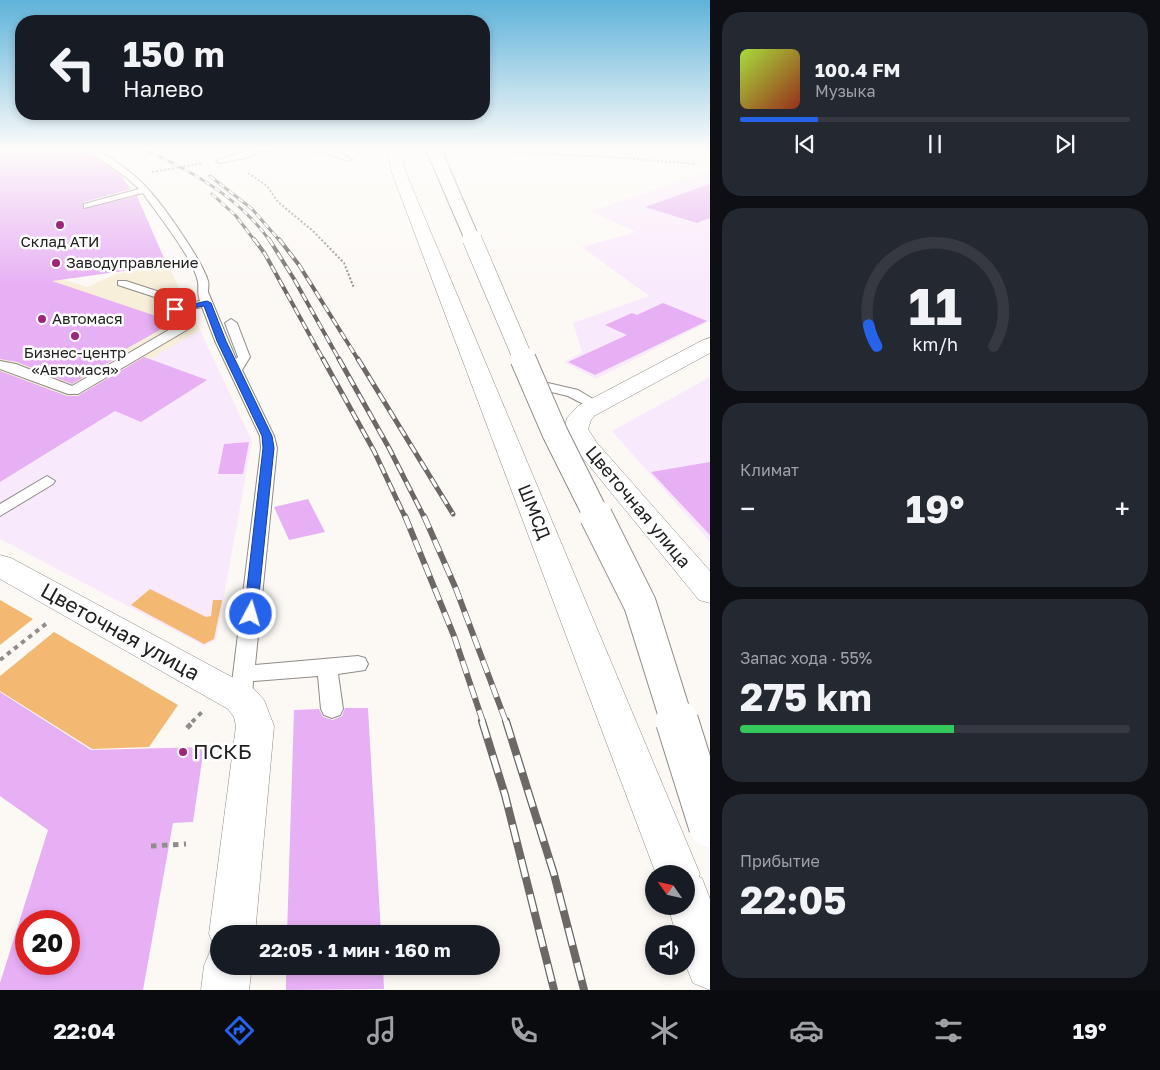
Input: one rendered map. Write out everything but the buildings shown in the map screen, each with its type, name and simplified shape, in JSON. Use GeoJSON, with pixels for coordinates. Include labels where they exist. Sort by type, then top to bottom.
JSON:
{"type":"FeatureCollection","features":[{"type":"Feature","properties":{"kind":"main road","name":"ШМСД"},"geometry":{"type":"LineString","coordinates":[[407,194],[674,865]]}},
{"type":"Feature","properties":{"kind":"main road"},"geometry":{"type":"LineString","coordinates":[[460,194],[555,433],[640,604],[710,826]]}},
{"type":"Feature","properties":{"kind":"main road"},"geometry":{"type":"LineString","coordinates":[[587,412],[710,344]]}},
{"type":"Feature","properties":{"kind":"main road","name":"Цветочная улица"},"geometry":{"type":"LineString","coordinates":[[587,412],[576,430],[578,437],[710,592]]}},
{"type":"Feature","properties":{"kind":"main road","name":"Цветочная улица"},"geometry":{"type":"LineString","coordinates":[[0,565],[242,686]]}},
{"type":"Feature","properties":{"kind":"main road"},"geometry":{"type":"LineString","coordinates":[[233,925],[255,726],[242,686]]}},
{"type":"Feature","properties":{"kind":"main road"},"geometry":{"type":"LineString","coordinates":[[693,915],[710,966]]}},
{"type":"Feature","properties":{"kind":"main road"},"geometry":{"type":"LineString","coordinates":[[225,990],[227,975]]}},
{"type":"Feature","properties":{"kind":"lane"},"geometry":{"type":"LineString","coordinates":[[87,206],[130,194]]}},
{"type":"Feature","properties":{"kind":"lane"},"geometry":{"type":"LineString","coordinates":[[148,194],[191,256],[204,282],[202,292],[235,370],[262,424],[268,448],[242,686],[327,666],[358,664]]}},
{"type":"Feature","properties":{"kind":"lane"},"geometry":{"type":"LineString","coordinates":[[0,365],[11,367],[73,391],[186,326],[165,296],[122,283]]}},
{"type":"Feature","properties":{"kind":"lane"},"geometry":{"type":"LineString","coordinates":[[175,309],[207,303]]}},
{"type":"Feature","properties":{"kind":"lane"},"geometry":{"type":"LineString","coordinates":[[231,323],[244,357],[235,370]]}},
{"type":"Feature","properties":{"kind":"lane"},"geometry":{"type":"LineString","coordinates":[[548,387],[572,393],[587,412]]}},
{"type":"Feature","properties":{"kind":"lane"},"geometry":{"type":"LineString","coordinates":[[0,511],[47,481]]}},
{"type":"Feature","properties":{"kind":"lane"},"geometry":{"type":"LineString","coordinates":[[327,666],[332,709]]}},
{"type":"Feature","properties":{"kind":"path"},"geometry":{"type":"LineString","coordinates":[[273,194],[278,202],[313,231],[344,263],[354,288]]}},
{"type":"Feature","properties":{"kind":"path"},"geometry":{"type":"LineString","coordinates":[[0,660],[50,621]]}},
{"type":"Feature","properties":{"kind":"path"},"geometry":{"type":"LineString","coordinates":[[187,728],[203,710]]}},
{"type":"Feature","properties":{"kind":"path"},"geometry":{"type":"LineString","coordinates":[[151,846],[186,844]]}},
{"type":"Feature","properties":{"kind":"shaded area"},"geometry":{"type":"Polygon","coordinates":[[[641,194],[710,194],[710,321],[596,379],[564,362],[582,352],[573,323],[649,296],[582,247],[636,232],[591,211],[641,194]]]}},
{"type":"Feature","properties":{"kind":"shaded area"},"geometry":{"type":"Polygon","coordinates":[[[168,265],[200,330],[70,406],[0,376],[0,274],[21,266],[87,287],[116,274],[168,265]]]}},
{"type":"Feature","properties":{"kind":"shaded area"},"geometry":{"type":"Polygon","coordinates":[[[200,330],[252,441],[216,640],[204,646],[0,539],[0,376],[70,406],[200,330]]]}},
{"type":"Feature","properties":{"kind":"shaded area"},"geometry":{"type":"Polygon","coordinates":[[[710,377],[710,542],[612,431],[710,377]]]}},
{"type":"Feature","properties":{"kind":"shaded area"},"geometry":{"type":"Polygon","coordinates":[[[150,589],[206,617],[211,616],[213,600],[222,600],[214,639],[204,644],[131,605],[150,589]]]}},
{"type":"Feature","properties":{"kind":"shaded area"},"geometry":{"type":"Polygon","coordinates":[[[0,600],[33,619],[0,645],[0,600]]]}},
{"type":"Feature","properties":{"kind":"shaded area"},"geometry":{"type":"Polygon","coordinates":[[[54,632],[178,705],[149,747],[92,749],[0,691],[0,676],[54,632]]]}},
{"type":"Feature","properties":{"kind":"railway"},"geometry":{"type":"LineString","coordinates":[[212,194],[236,216],[255,241]]}},
{"type":"Feature","properties":{"kind":"railway"},"geometry":{"type":"LineString","coordinates":[[223,194],[243,211],[270,241]]}},
{"type":"Feature","properties":{"kind":"railway"},"geometry":{"type":"LineString","coordinates":[[233,194],[252,209],[280,241]]}},
{"type":"Feature","properties":{"kind":"railway"},"geometry":{"type":"LineString","coordinates":[[254,239],[265,254],[324,361]]}},
{"type":"Feature","properties":{"kind":"railway"},"geometry":{"type":"LineString","coordinates":[[269,239],[340,361]]}},
{"type":"Feature","properties":{"kind":"railway"},"geometry":{"type":"LineString","coordinates":[[279,239],[299,265],[359,361]]}},
{"type":"Feature","properties":{"kind":"railway"},"geometry":{"type":"LineString","coordinates":[[323,359],[374,451],[405,517]]}},
{"type":"Feature","properties":{"kind":"railway"},"geometry":{"type":"LineString","coordinates":[[339,359],[389,448],[424,517]]}},
{"type":"Feature","properties":{"kind":"railway"},"geometry":{"type":"LineString","coordinates":[[358,359],[453,514]]}},
{"type":"Feature","properties":{"kind":"railway"},"geometry":{"type":"LineString","coordinates":[[405,516],[454,636],[483,722]]}},
{"type":"Feature","properties":{"kind":"railway"},"geometry":{"type":"LineString","coordinates":[[424,516],[456,589],[506,722]]}},
{"type":"Feature","properties":{"kind":"railway"},"geometry":{"type":"LineString","coordinates":[[482,721],[505,795],[554,990]]}},
{"type":"Feature","properties":{"kind":"railway"},"geometry":{"type":"LineString","coordinates":[[506,721],[554,874],[584,990]]}},
{"type":"Feature","properties":{"kind":"place","name":"Склад АТИ"},"geometry":{"type":"Point","coordinates":[60,225]}},
{"type":"Feature","properties":{"kind":"place","name":"Заводуправление"},"geometry":{"type":"Point","coordinates":[56,263]}},
{"type":"Feature","properties":{"kind":"place","name":"Автомася"},"geometry":{"type":"Point","coordinates":[42,319]}},
{"type":"Feature","properties":{"kind":"place","name":"Бизнес-центр «Автомася»"},"geometry":{"type":"Point","coordinates":[75,336]}},
{"type":"Feature","properties":{"kind":"place","name":"ПСКБ"},"geometry":{"type":"Point","coordinates":[183,752]}},
{"type":"Feature","properties":{"kind":"route"},"geometry":{"type":"LineString","coordinates":[[175,309],[207,303],[221,341],[267,436],[268,448],[251,614]]}}]}
